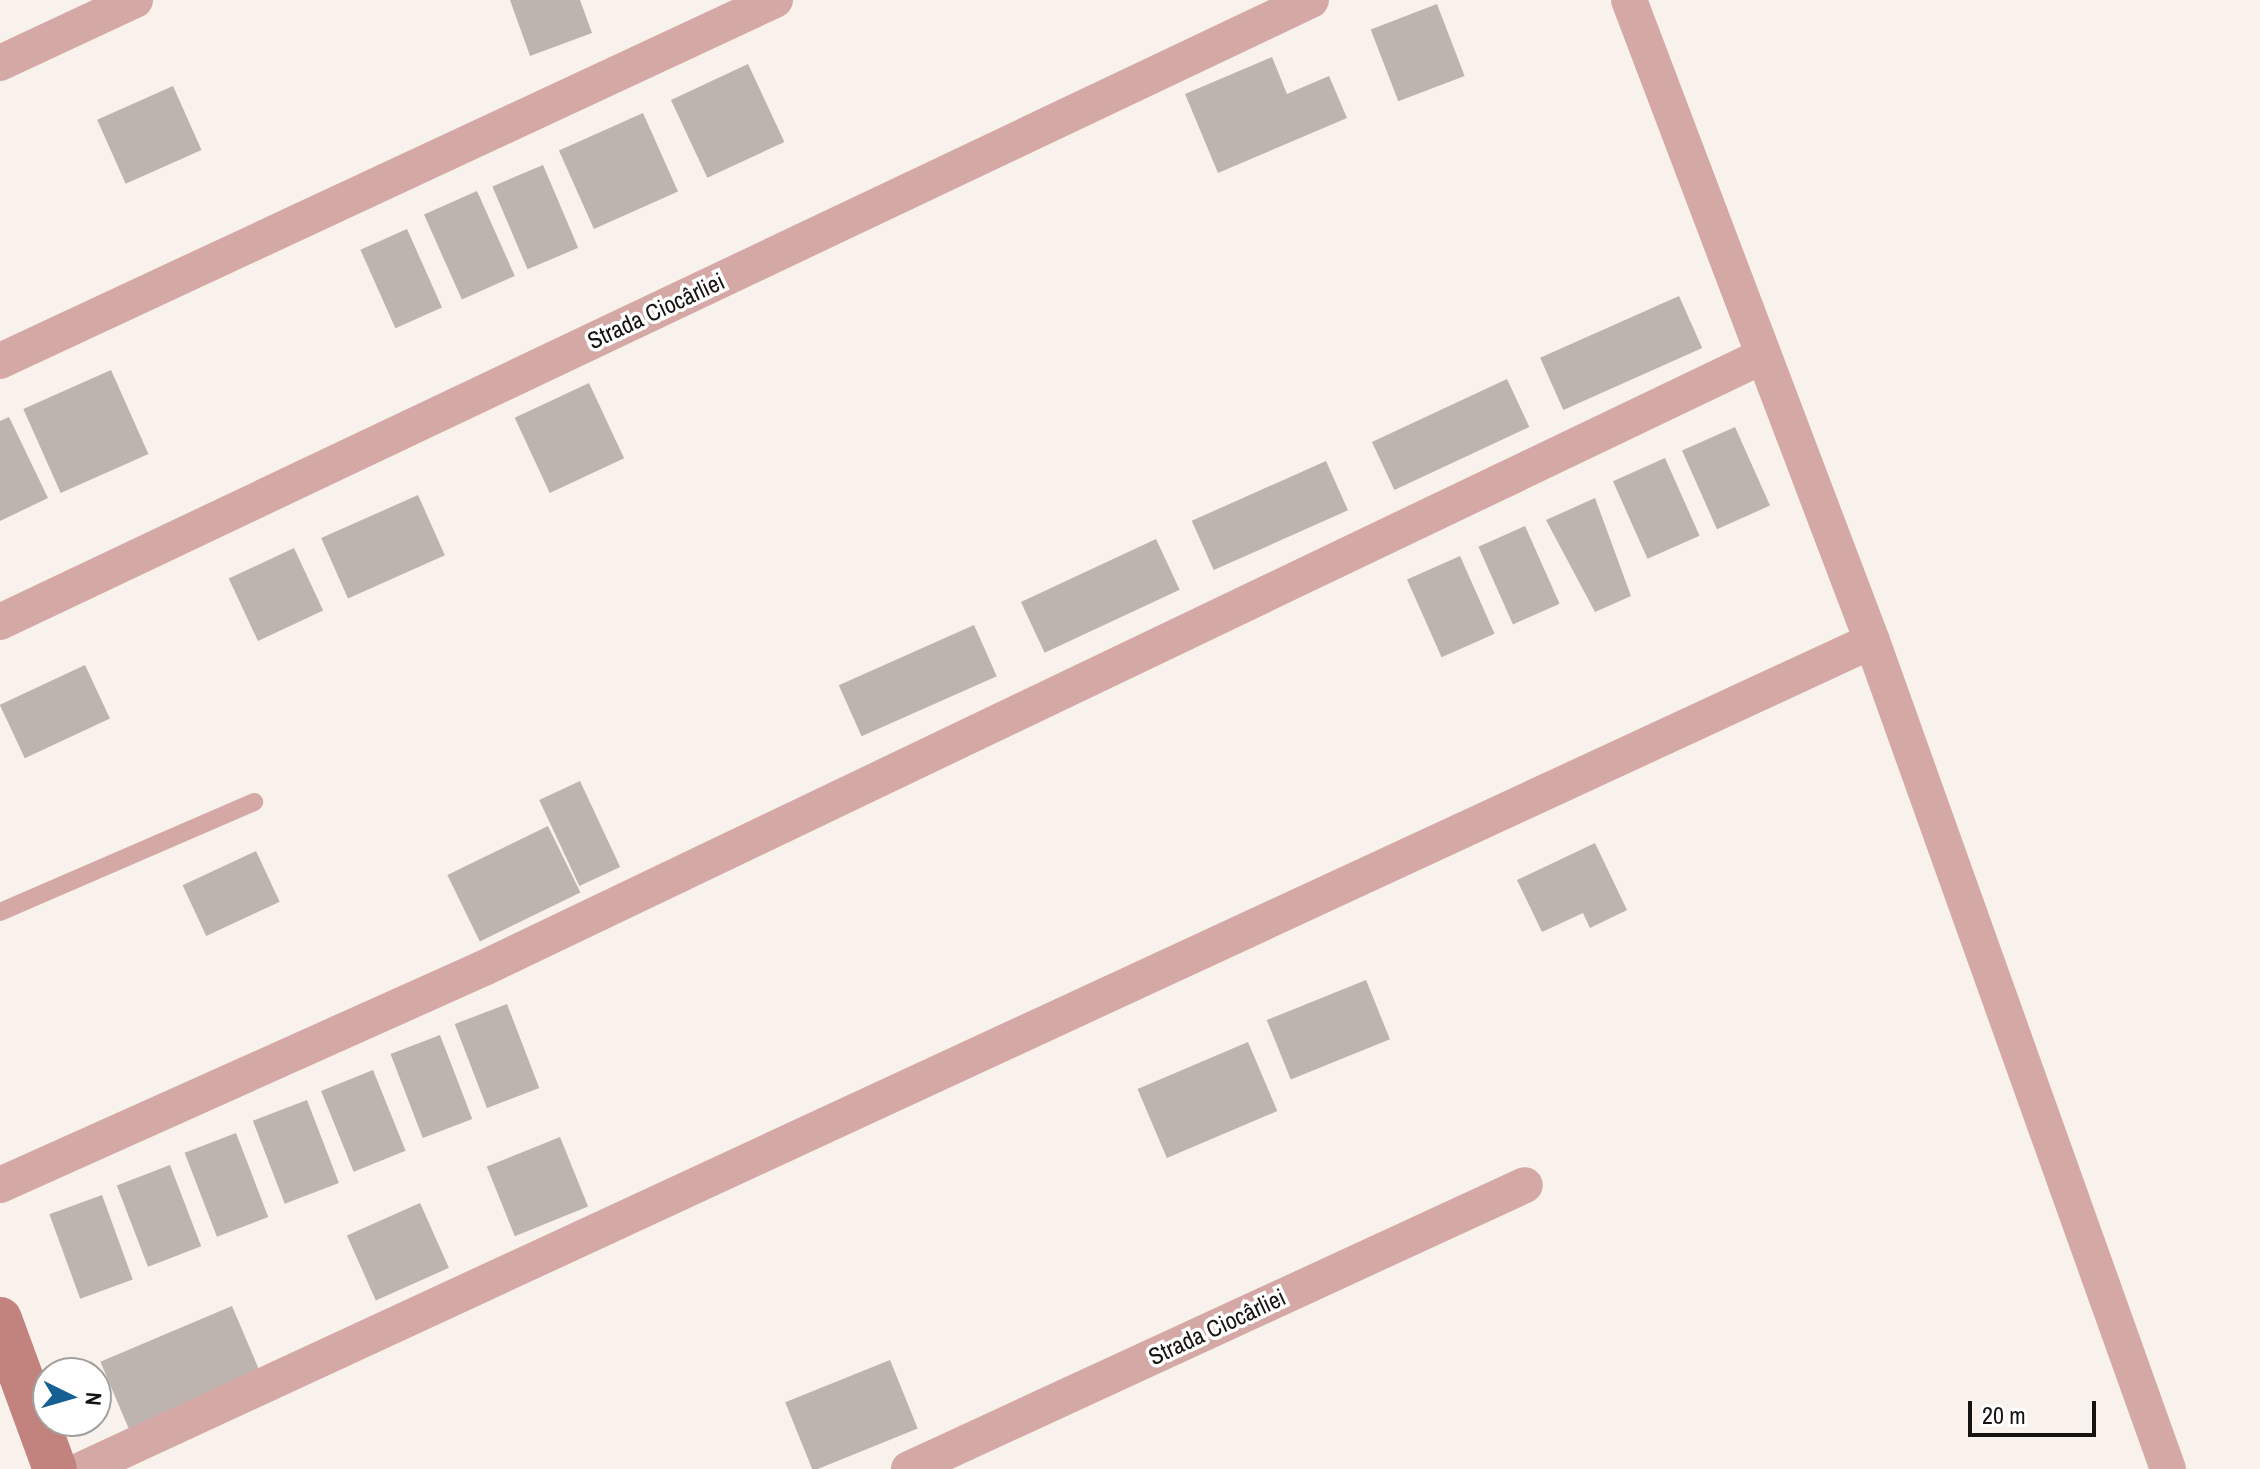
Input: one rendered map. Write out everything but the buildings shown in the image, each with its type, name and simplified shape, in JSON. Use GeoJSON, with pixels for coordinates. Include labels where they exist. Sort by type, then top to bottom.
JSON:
{"type":"FeatureCollection","features":[{"type":"Feature","properties":{"kind":"street"},"geometry":{"type":"LineString","coordinates":[[0,63],[135,0]]}},
{"type":"Feature","properties":{"kind":"street"},"geometry":{"type":"LineString","coordinates":[[0,361],[775,0]]}},
{"type":"Feature","properties":{"kind":"street","name":"Strada Ciocârliei"},"geometry":{"type":"LineString","coordinates":[[0,622],[1311,0]]}},
{"type":"Feature","properties":{"kind":"street"},"geometry":{"type":"LineString","coordinates":[[1629,0],[1761,357],[1872,641],[2168,1469]]}},
{"type":"Feature","properties":{"kind":"street"},"geometry":{"type":"LineString","coordinates":[[0,1185],[484,968],[831,796],[1761,357]]}},
{"type":"Feature","properties":{"kind":"street"},"geometry":{"type":"LineString","coordinates":[[83,1469],[1872,641]]}},
{"type":"Feature","properties":{"kind":"street","name":"Strada Ciocârliei"},"geometry":{"type":"LineString","coordinates":[[909,1469],[1525,1185]]}},
{"type":"Feature","properties":{"kind":"street"},"geometry":{"type":"LineString","coordinates":[[0,1319],[55,1469]]}},
{"type":"Feature","properties":{"kind":"lane"},"geometry":{"type":"LineString","coordinates":[[0,912],[254,802]]}}]}
